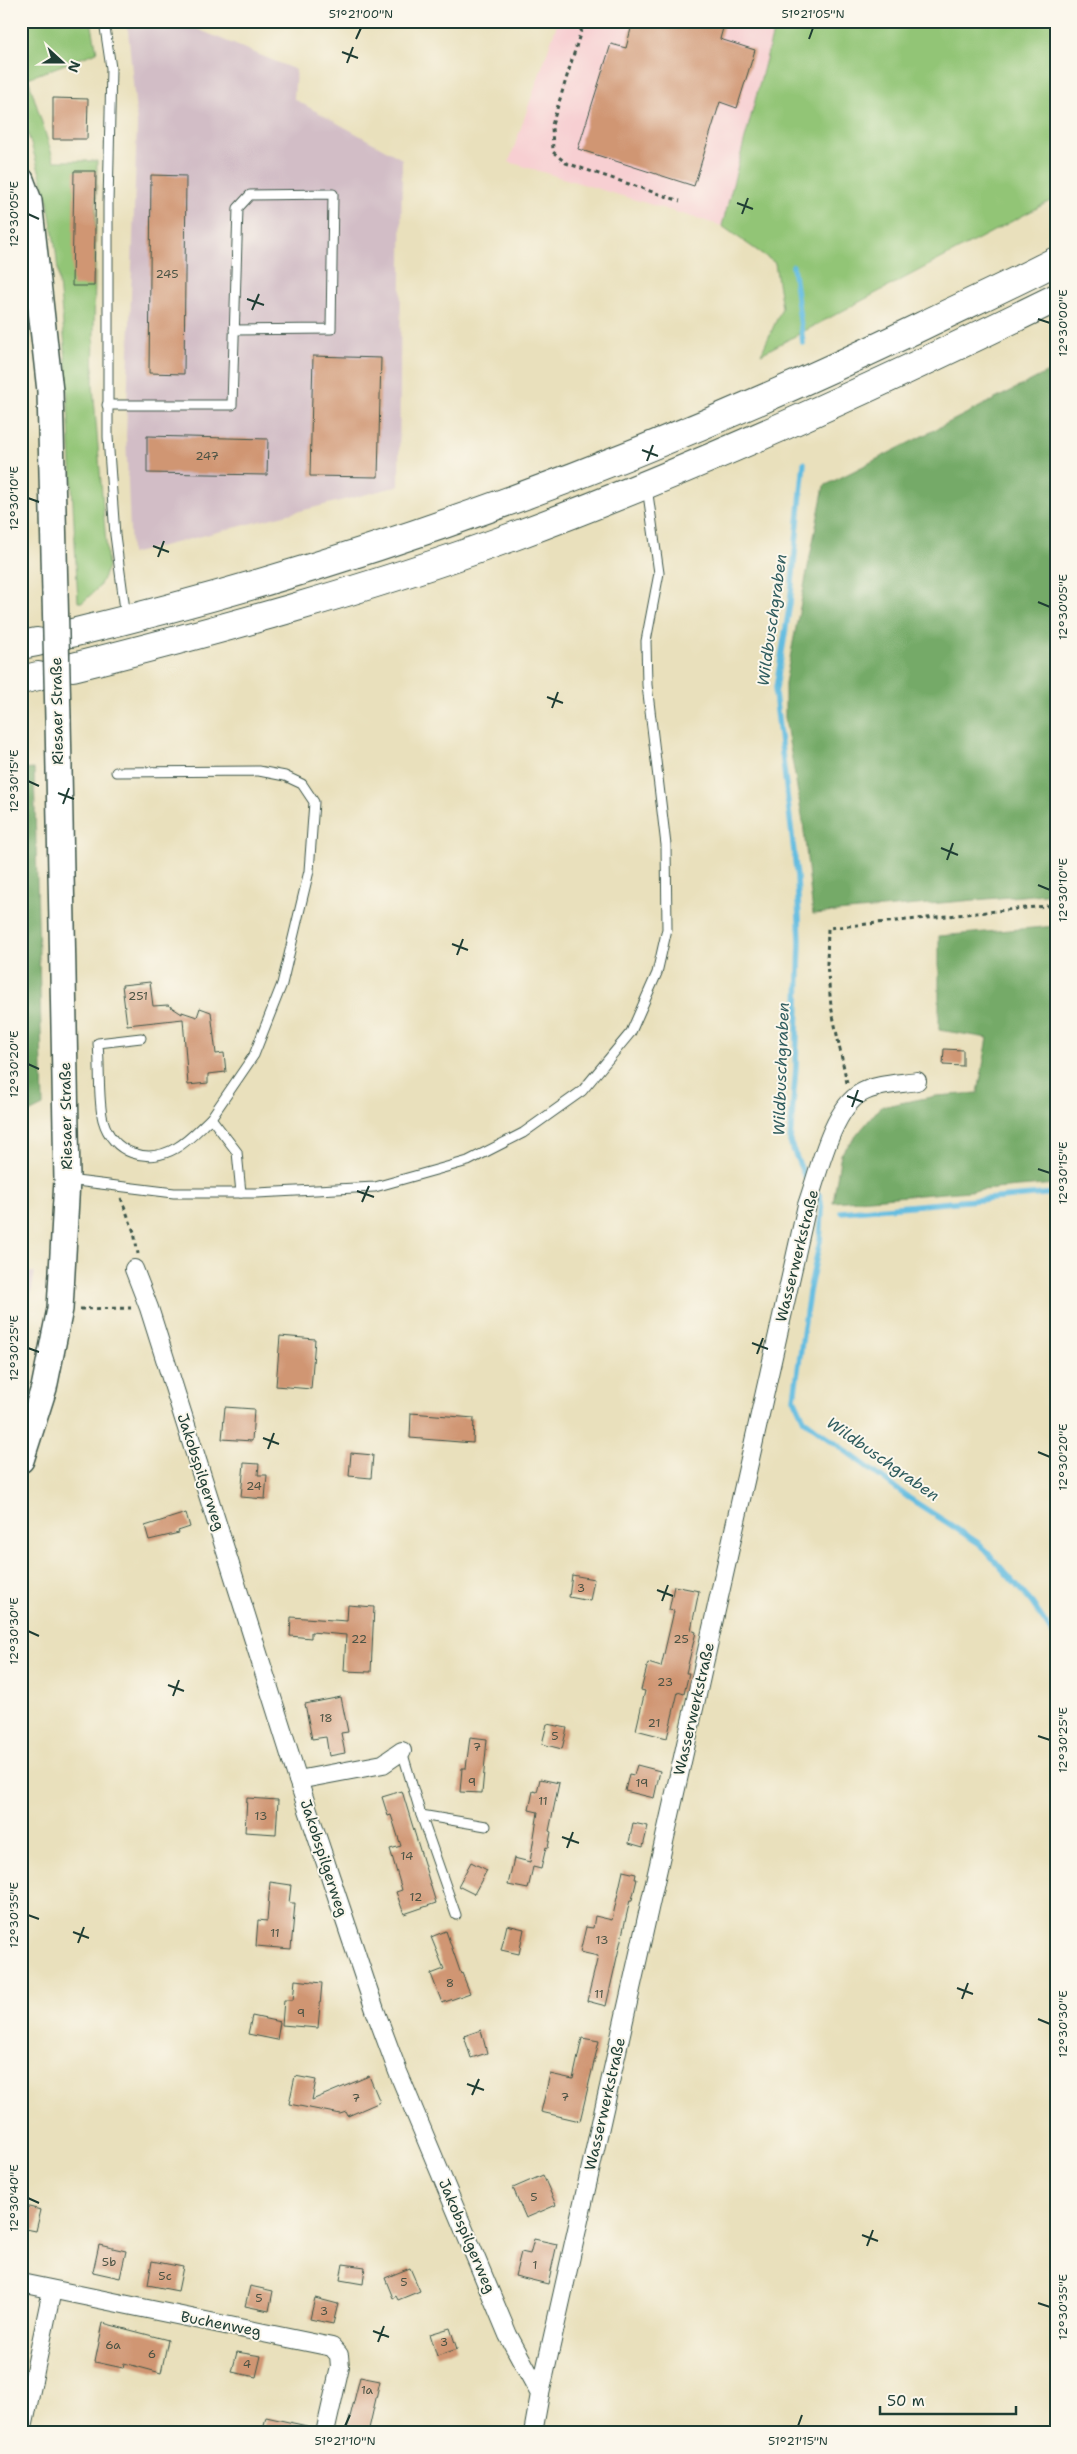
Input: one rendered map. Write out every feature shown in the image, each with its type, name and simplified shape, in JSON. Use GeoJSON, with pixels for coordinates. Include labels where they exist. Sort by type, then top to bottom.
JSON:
{"type":"FeatureCollection","features":[{"type":"Feature","properties":{"kind":"highway"},"geometry":{"type":"LineString","coordinates":[[72,633],[210,598],[335,561],[496,506],[611,463],[822,373],[1056,261]]}},
{"type":"Feature","properties":{"kind":"highway"},"geometry":{"type":"LineString","coordinates":[[73,667],[225,628],[328,598],[507,538],[647,485],[825,409],[1056,298]]}},
{"type":"Feature","properties":{"kind":"main road","name":"Riesaer Straße"},"geometry":{"type":"LineString","coordinates":[[21,180],[29,202],[50,391],[67,1180],[60,1309],[44,1388],[21,1460]]}},
{"type":"Feature","properties":{"kind":"street","name":"Wasserwerkstraße"},"geometry":{"type":"LineString","coordinates":[[540,2394],[807,1205],[836,1122],[849,1101],[861,1092],[876,1087],[917,1081]]}},
{"type":"Feature","properties":{"kind":"street","name":"Jakobspilgerweg"},"geometry":{"type":"LineString","coordinates":[[134,1269],[149,1308],[298,1780],[372,2000],[398,2072],[508,2335],[540,2394]]}},
{"type":"Feature","properties":{"kind":"street"},"geometry":{"type":"LineString","coordinates":[[298,1780],[383,1764],[402,1751]]}},
{"type":"Feature","properties":{"kind":"street","name":"Buchenweg"},"geometry":{"type":"LineString","coordinates":[[21,2283],[332,2346],[338,2355],[340,2367],[326,2433]]}},
{"type":"Feature","properties":{"kind":"street"},"geometry":{"type":"LineString","coordinates":[[22,2433],[52,2290]]}},
{"type":"Feature","properties":{"kind":"street"},"geometry":{"type":"LineString","coordinates":[[533,2433],[540,2394]]}},
{"type":"Feature","properties":{"kind":"lane"},"geometry":{"type":"LineString","coordinates":[[104,21],[111,68],[107,405],[115,535],[127,620]]}},
{"type":"Feature","properties":{"kind":"lane"},"geometry":{"type":"LineString","coordinates":[[107,405],[232,405],[234,330],[238,208],[250,195],[333,194],[331,329],[234,330]]}},
{"type":"Feature","properties":{"kind":"lane"},"geometry":{"type":"LineString","coordinates":[[67,1180],[174,1193],[241,1193],[375,1187],[468,1161],[523,1133],[582,1091],[631,1032],[657,973],[667,929],[666,845],[647,686],[646,641],[658,573],[647,485]]}},
{"type":"Feature","properties":{"kind":"lane"},"geometry":{"type":"LineString","coordinates":[[116,772],[259,771],[285,776],[302,784],[314,802],[309,871],[282,984],[254,1055],[211,1118],[184,1143],[164,1154],[142,1156],[118,1145],[109,1135],[102,1119],[98,1043],[140,1038]]}},
{"type":"Feature","properties":{"kind":"lane"},"geometry":{"type":"LineString","coordinates":[[211,1118],[237,1152],[241,1193]]}},
{"type":"Feature","properties":{"kind":"lane"},"geometry":{"type":"LineString","coordinates":[[402,1751],[421,1815],[456,1915]]}},
{"type":"Feature","properties":{"kind":"lane"},"geometry":{"type":"LineString","coordinates":[[421,1815],[486,1826]]}},
{"type":"Feature","properties":{"kind":"path"},"geometry":{"type":"LineString","coordinates":[[584,21],[552,125],[553,152],[566,163],[680,201]]}},
{"type":"Feature","properties":{"kind":"path"},"geometry":{"type":"LineString","coordinates":[[849,1101],[847,1076],[831,1006],[827,964],[828,928],[1056,905]]}},
{"type":"Feature","properties":{"kind":"path"},"geometry":{"type":"LineString","coordinates":[[118,1186],[139,1252],[134,1269]]}},
{"type":"Feature","properties":{"kind":"path"},"geometry":{"type":"LineString","coordinates":[[60,1309],[149,1308]]}},
{"type":"Feature","properties":{"kind":"shaded area"},"geometry":{"type":"Polygon","coordinates":[[[122,21],[178,21],[296,70],[294,99],[402,159],[399,486],[131,554],[126,436],[137,124],[128,30],[122,21]]]}},
{"type":"Feature","properties":{"kind":"shaded area"},"geometry":{"type":"Polygon","coordinates":[[[558,21],[776,21],[722,226],[509,162],[558,21]]]}},
{"type":"Feature","properties":{"kind":"shaded area"},"geometry":{"type":"Polygon","coordinates":[[[35,1272],[21,1351],[21,1273],[35,1272]]]}},
{"type":"Feature","properties":{"kind":"green space"},"geometry":{"type":"Polygon","coordinates":[[[21,21],[91,21],[97,52],[28,78],[54,161],[97,161],[93,386],[108,567],[99,587],[83,602],[78,602],[65,346],[56,251],[47,197],[21,111],[21,21]]]}},
{"type":"Feature","properties":{"kind":"green space"},"geometry":{"type":"Polygon","coordinates":[[[776,21],[1056,21],[1056,198],[761,354],[782,308],[775,263],[722,226],[776,21]]]}},
{"type":"Feature","properties":{"kind":"green space"},"geometry":{"type":"Polygon","coordinates":[[[1056,368],[1056,893],[813,914],[803,822],[785,719],[785,683],[824,486],[1056,368]]]}},
{"type":"Feature","properties":{"kind":"green space"},"geometry":{"type":"Polygon","coordinates":[[[34,769],[43,1106],[29,1113],[21,943],[21,770],[34,769]]]}},
{"type":"Feature","properties":{"kind":"green space"},"geometry":{"type":"Polygon","coordinates":[[[1056,926],[1056,1184],[833,1202],[841,1154],[880,1107],[936,1096],[978,1093],[988,1038],[939,1030],[939,936],[1056,926]]]}},
{"type":"Feature","properties":{"kind":"building"},"geometry":{"type":"Polygon","coordinates":[[[633,21],[725,21],[720,39],[755,50],[737,108],[720,102],[694,186],[578,149],[611,44],[626,48],[633,21]]]}},
{"type":"Feature","properties":{"kind":"building"},"geometry":{"type":"Polygon","coordinates":[[[53,98],[88,99],[87,139],[53,139],[53,98]]]}},
{"type":"Feature","properties":{"kind":"building"},"geometry":{"type":"Polygon","coordinates":[[[74,171],[96,171],[94,286],[72,286],[74,171]]]}},
{"type":"Feature","properties":{"kind":"building"},"geometry":{"type":"Polygon","coordinates":[[[151,175],[186,176],[184,374],[149,373],[151,175]]]}},
{"type":"Feature","properties":{"kind":"building"},"geometry":{"type":"Polygon","coordinates":[[[313,356],[381,358],[378,477],[310,476],[313,356]]]}},
{"type":"Feature","properties":{"kind":"building"},"geometry":{"type":"Polygon","coordinates":[[[147,436],[268,439],[267,475],[147,473],[147,436]]]}},
{"type":"Feature","properties":{"kind":"building"},"geometry":{"type":"Polygon","coordinates":[[[150,982],[153,1006],[168,1005],[182,1014],[182,1012],[197,1017],[200,1008],[211,1012],[216,1054],[224,1053],[226,1072],[208,1074],[208,1083],[188,1085],[183,1019],[127,1025],[122,985],[150,982]]]}},
{"type":"Feature","properties":{"kind":"building"},"geometry":{"type":"Polygon","coordinates":[[[944,1049],[963,1050],[963,1066],[943,1065],[944,1049]]]}},
{"type":"Feature","properties":{"kind":"building"},"geometry":{"type":"Polygon","coordinates":[[[280,1336],[315,1339],[311,1389],[276,1386],[280,1336]]]}},
{"type":"Feature","properties":{"kind":"building"},"geometry":{"type":"Polygon","coordinates":[[[225,1407],[254,1409],[252,1441],[222,1439],[225,1407]]]}},
{"type":"Feature","properties":{"kind":"building"},"geometry":{"type":"Polygon","coordinates":[[[411,1413],[474,1418],[473,1443],[410,1438],[411,1413]]]}},
{"type":"Feature","properties":{"kind":"building"},"geometry":{"type":"Polygon","coordinates":[[[351,1453],[373,1455],[371,1478],[349,1476],[351,1453]]]}},
{"type":"Feature","properties":{"kind":"building"},"geometry":{"type":"Polygon","coordinates":[[[244,1463],[259,1464],[258,1475],[267,1475],[265,1499],[241,1497],[244,1463]]]}},
{"type":"Feature","properties":{"kind":"building"},"geometry":{"type":"Polygon","coordinates":[[[186,1513],[190,1527],[178,1531],[179,1533],[149,1540],[145,1526],[186,1513]]]}},
{"type":"Feature","properties":{"kind":"building"},"geometry":{"type":"Polygon","coordinates":[[[572,1575],[594,1579],[590,1601],[569,1597],[572,1575]]]}},
{"type":"Feature","properties":{"kind":"building"},"geometry":{"type":"Polygon","coordinates":[[[674,1586],[699,1591],[691,1630],[696,1632],[686,1673],[689,1673],[684,1694],[678,1692],[667,1738],[636,1730],[645,1691],[641,1690],[648,1663],[661,1667],[674,1611],[669,1610],[674,1586]]]}},
{"type":"Feature","properties":{"kind":"building"},"geometry":{"type":"Polygon","coordinates":[[[348,1605],[374,1607],[371,1672],[344,1671],[346,1635],[311,1632],[311,1638],[290,1636],[291,1617],[347,1621],[348,1605]]]}},
{"type":"Feature","properties":{"kind":"building"},"geometry":{"type":"Polygon","coordinates":[[[341,1697],[348,1732],[341,1733],[345,1753],[329,1756],[326,1737],[312,1739],[305,1704],[341,1697]]]}},
{"type":"Feature","properties":{"kind":"building"},"geometry":{"type":"Polygon","coordinates":[[[547,1724],[567,1728],[562,1749],[542,1744],[547,1724]]]}},
{"type":"Feature","properties":{"kind":"building"},"geometry":{"type":"Polygon","coordinates":[[[470,1737],[487,1739],[482,1793],[460,1792],[462,1768],[466,1768],[470,1737]]]}},
{"type":"Feature","properties":{"kind":"building"},"geometry":{"type":"Polygon","coordinates":[[[637,1765],[660,1771],[654,1798],[625,1791],[629,1774],[634,1775],[637,1765]]]}},
{"type":"Feature","properties":{"kind":"building"},"geometry":{"type":"Polygon","coordinates":[[[540,1779],[559,1783],[549,1831],[551,1832],[548,1848],[546,1847],[541,1869],[533,1867],[528,1889],[508,1885],[514,1858],[530,1862],[538,1812],[529,1810],[533,1791],[537,1792],[540,1779]]]}},
{"type":"Feature","properties":{"kind":"building"},"geometry":{"type":"Polygon","coordinates":[[[402,1791],[436,1903],[404,1914],[396,1892],[402,1890],[390,1849],[401,1846],[391,1815],[388,1816],[382,1797],[402,1791]]]}},
{"type":"Feature","properties":{"kind":"building"},"geometry":{"type":"Polygon","coordinates":[[[247,1798],[278,1800],[276,1834],[245,1832],[247,1798]]]}},
{"type":"Feature","properties":{"kind":"building"},"geometry":{"type":"Polygon","coordinates":[[[633,1823],[648,1826],[643,1847],[629,1843],[633,1823]]]}},
{"type":"Feature","properties":{"kind":"building"},"geometry":{"type":"Polygon","coordinates":[[[471,1862],[487,1870],[474,1894],[458,1886],[471,1862]]]}},
{"type":"Feature","properties":{"kind":"building"},"geometry":{"type":"Polygon","coordinates":[[[623,1871],[636,1874],[635,1879],[637,1879],[632,1900],[630,1900],[606,2006],[587,2001],[598,1956],[580,1952],[586,1927],[593,1928],[595,1916],[612,1920],[623,1871]]]}},
{"type":"Feature","properties":{"kind":"building"},"geometry":{"type":"Polygon","coordinates":[[[270,1882],[291,1885],[289,1903],[295,1903],[291,1949],[256,1946],[258,1920],[267,1921],[270,1882]]]}},
{"type":"Feature","properties":{"kind":"building"},"geometry":{"type":"Polygon","coordinates":[[[507,1925],[524,1929],[519,1954],[501,1950],[507,1925]]]}},
{"type":"Feature","properties":{"kind":"building"},"geometry":{"type":"Polygon","coordinates":[[[446,1931],[461,1974],[470,1993],[442,2003],[431,1974],[444,1969],[431,1937],[446,1931]]]}},
{"type":"Feature","properties":{"kind":"building"},"geometry":{"type":"Polygon","coordinates":[[[295,1980],[322,1983],[318,2028],[282,2025],[284,2000],[293,2000],[295,1980]]]}},
{"type":"Feature","properties":{"kind":"building"},"geometry":{"type":"Polygon","coordinates":[[[252,2016],[280,2022],[277,2040],[248,2034],[252,2016]]]}},
{"type":"Feature","properties":{"kind":"building"},"geometry":{"type":"Polygon","coordinates":[[[481,2030],[487,2053],[471,2058],[464,2036],[481,2030]]]}},
{"type":"Feature","properties":{"kind":"building"},"geometry":{"type":"Polygon","coordinates":[[[582,2038],[599,2041],[580,2121],[541,2112],[550,2074],[573,2079],[582,2038]]]}},
{"type":"Feature","properties":{"kind":"building"},"geometry":{"type":"Polygon","coordinates":[[[295,2076],[316,2080],[312,2100],[369,2076],[380,2102],[348,2116],[346,2112],[340,2114],[289,2104],[295,2076]]]}},
{"type":"Feature","properties":{"kind":"building"},"geometry":{"type":"Polygon","coordinates":[[[543,2175],[556,2205],[526,2218],[513,2188],[543,2175]]]}},
{"type":"Feature","properties":{"kind":"building"},"geometry":{"type":"Polygon","coordinates":[[[21,2205],[41,2210],[36,2231],[21,2228],[21,2205]]]}},
{"type":"Feature","properties":{"kind":"building"},"geometry":{"type":"Polygon","coordinates":[[[534,2239],[557,2244],[548,2284],[515,2276],[521,2252],[530,2254],[534,2239]]]}},
{"type":"Feature","properties":{"kind":"building"},"geometry":{"type":"Polygon","coordinates":[[[99,2245],[126,2251],[120,2278],[93,2272],[99,2245]]]}},
{"type":"Feature","properties":{"kind":"building"},"geometry":{"type":"Polygon","coordinates":[[[152,2261],[183,2267],[178,2291],[148,2285],[152,2261]]]}},
{"type":"Feature","properties":{"kind":"building"},"geometry":{"type":"Polygon","coordinates":[[[343,2264],[365,2267],[363,2284],[340,2280],[343,2264]]]}},
{"type":"Feature","properties":{"kind":"building"},"geometry":{"type":"Polygon","coordinates":[[[410,2268],[420,2291],[398,2300],[396,2296],[393,2298],[385,2278],[410,2268]]]}},
{"type":"Feature","properties":{"kind":"building"},"geometry":{"type":"Polygon","coordinates":[[[250,2286],[273,2291],[269,2311],[245,2306],[250,2286]]]}},
{"type":"Feature","properties":{"kind":"building"},"geometry":{"type":"Polygon","coordinates":[[[315,2298],[338,2304],[333,2324],[310,2319],[315,2298]]]}},
{"type":"Feature","properties":{"kind":"building"},"geometry":{"type":"Polygon","coordinates":[[[103,2323],[168,2340],[161,2373],[124,2363],[123,2368],[95,2362],[103,2323]]]}},
{"type":"Feature","properties":{"kind":"building"},"geometry":{"type":"Polygon","coordinates":[[[450,2328],[457,2349],[437,2356],[430,2334],[450,2328]]]}},
{"type":"Feature","properties":{"kind":"building"},"geometry":{"type":"Polygon","coordinates":[[[237,2352],[261,2356],[256,2377],[232,2372],[237,2352]]]}},
{"type":"Feature","properties":{"kind":"building"},"geometry":{"type":"Polygon","coordinates":[[[360,2377],[380,2381],[368,2433],[346,2433],[360,2377]]]}},
{"type":"Feature","properties":{"kind":"building"},"geometry":{"type":"Polygon","coordinates":[[[266,2417],[307,2426],[306,2433],[262,2433],[266,2417]]]}},
{"type":"Feature","properties":{"kind":"waterway","name":"Wildbuschgraben"},"geometry":{"type":"LineString","coordinates":[[793,266],[803,343]]}},
{"type":"Feature","properties":{"kind":"waterway","name":"Wildbuschgraben"},"geometry":{"type":"LineString","coordinates":[[804,463],[790,603],[775,694],[797,877],[800,941],[796,1067],[790,1142],[804,1175],[810,1183]]}},
{"type":"Feature","properties":{"kind":"waterway","name":"Wildbuschgraben"},"geometry":{"type":"LineString","coordinates":[[815,1190],[820,1196],[822,1211],[820,1241],[809,1292],[794,1398],[804,1420],[909,1498],[980,1544],[1032,1603],[1056,1639]]}},
{"type":"Feature","properties":{"kind":"waterway"},"geometry":{"type":"LineString","coordinates":[[841,1212],[1056,1193]]}}]}
